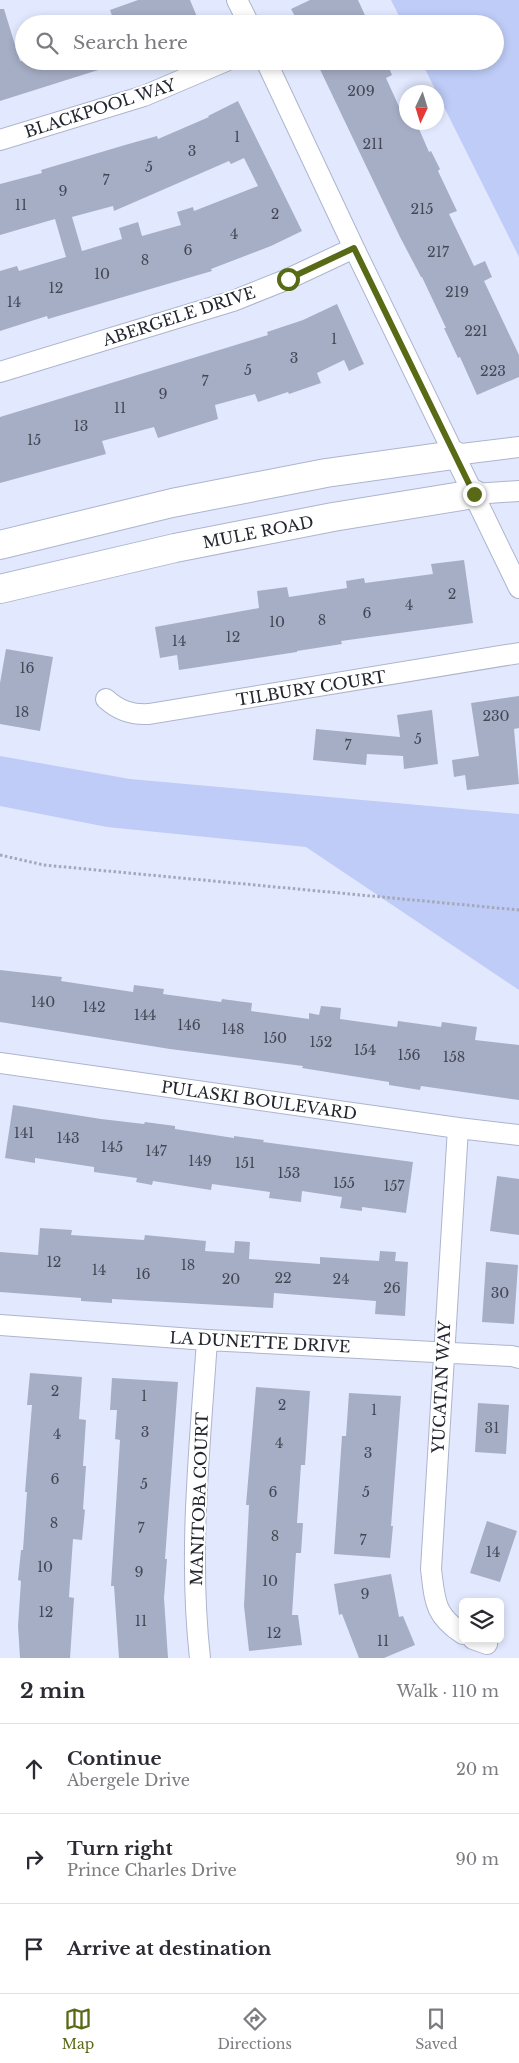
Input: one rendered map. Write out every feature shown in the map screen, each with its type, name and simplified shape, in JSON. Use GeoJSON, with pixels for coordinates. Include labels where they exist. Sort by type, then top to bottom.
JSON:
{"type":"FeatureCollection","features":[{"type":"Feature","properties":{"kind":"main road"},"geometry":{"type":"LineString","coordinates":[[0,545],[201,498],[326,473],[454,455]]}},
{"type":"Feature","properties":{"kind":"main road","name":"MULE ROAD"},"geometry":{"type":"LineString","coordinates":[[0,589],[184,546],[333,517],[474,494]]}},
{"type":"Feature","properties":{"kind":"street"},"geometry":{"type":"LineString","coordinates":[[237,0],[244,15]]}},
{"type":"Feature","properties":{"kind":"street","name":"BLACKPOOL WAY"},"geometry":{"type":"LineString","coordinates":[[0,140],[144,96],[206,70]]}},
{"type":"Feature","properties":{"kind":"street"},"geometry":{"type":"LineString","coordinates":[[270,70],[354,248],[519,588]]}},
{"type":"Feature","properties":{"kind":"street","name":"ABERGELE DRIVE"},"geometry":{"type":"LineString","coordinates":[[0,372],[233,301],[288,279],[354,248]]}},
{"type":"Feature","properties":{"kind":"street"},"geometry":{"type":"LineString","coordinates":[[454,455],[519,447]]}},
{"type":"Feature","properties":{"kind":"street","name":"MULE ROAD"},"geometry":{"type":"LineString","coordinates":[[474,494],[519,491]]}},
{"type":"Feature","properties":{"kind":"street","name":"TILBURY COURT"},"geometry":{"type":"LineString","coordinates":[[106,699],[124,712],[138,715],[149,714],[519,654]]}},
{"type":"Feature","properties":{"kind":"street","name":"PULASKI BOULEVARD"},"geometry":{"type":"LineString","coordinates":[[0,1063],[519,1135]]}},
{"type":"Feature","properties":{"kind":"street","name":"YUCATAN WAY"},"geometry":{"type":"LineString","coordinates":[[458,1128],[430,1569],[435,1600],[440,1615],[459,1631]]}},
{"type":"Feature","properties":{"kind":"street","name":"LA DUNETTE DRIVE"},"geometry":{"type":"LineString","coordinates":[[0,1326],[207,1340],[512,1356],[519,1358]]}},
{"type":"Feature","properties":{"kind":"street","name":"MANITOBA COURT"},"geometry":{"type":"LineString","coordinates":[[200,1658],[196,1620],[194,1541],[207,1340]]}},
{"type":"Feature","properties":{"kind":"path"},"geometry":{"type":"LineString","coordinates":[[0,855],[44,865],[519,910]]}},
{"type":"Feature","properties":{"kind":"shaded area"},"geometry":{"type":"Polygon","coordinates":[[[391,0],[519,0],[519,257],[444,107],[444,85],[433,85],[426,70],[504,70],[504,15],[398,15],[391,0]]]}},
{"type":"Feature","properties":{"kind":"shaded area"},"geometry":{"type":"Polygon","coordinates":[[[0,756],[130,779],[519,814],[519,990],[306,847],[107,827],[0,806],[0,756]]]}},
{"type":"Feature","properties":{"kind":"building"},"geometry":{"type":"Polygon","coordinates":[[[138,0],[190,0],[196,15],[112,15],[110,10],[138,0]]]}},
{"type":"Feature","properties":{"kind":"building"},"geometry":{"type":"Polygon","coordinates":[[[310,0],[358,0],[365,15],[294,15],[291,9],[310,0]]]}},
{"type":"Feature","properties":{"kind":"building"},"geometry":{"type":"Polygon","coordinates":[[[0,9],[4,9],[15,45],[15,70],[98,70],[0,101],[0,9]]]}},
{"type":"Feature","properties":{"kind":"building"},"geometry":{"type":"Polygon","coordinates":[[[320,70],[390,70],[392,75],[386,78],[399,107],[399,130],[419,130],[429,152],[431,151],[440,169],[438,171],[457,211],[449,214],[474,266],[485,261],[492,277],[484,281],[519,355],[519,377],[477,395],[320,70]]]}},
{"type":"Feature","properties":{"kind":"building"},"geometry":{"type":"Polygon","coordinates":[[[238,101],[302,231],[271,246],[211,269],[212,271],[48,319],[47,316],[0,331],[0,271],[17,266],[19,271],[66,257],[55,219],[0,235],[0,184],[42,173],[41,170],[125,145],[157,136],[158,139],[238,101]],[[244,158],[231,164],[229,161],[114,211],[113,206],[72,217],[82,251],[122,239],[119,228],[138,222],[142,236],[181,225],[177,212],[193,207],[194,211],[258,186],[244,158]]]}},
{"type":"Feature","properties":{"kind":"building"},"geometry":{"type":"Polygon","coordinates":[[[337,304],[364,364],[349,371],[344,360],[317,373],[321,383],[258,402],[255,394],[215,405],[218,419],[158,438],[154,427],[102,441],[106,454],[0,483],[0,417],[268,335],[267,332],[303,320],[337,304]]]}},
{"type":"Feature","properties":{"kind":"building"},"geometry":{"type":"Polygon","coordinates":[[[464,560],[473,623],[341,641],[342,644],[179,670],[177,655],[160,658],[155,627],[259,608],[257,591],[287,587],[289,597],[347,588],[346,581],[364,578],[365,583],[433,574],[431,564],[464,560]]]}},
{"type":"Feature","properties":{"kind":"building"},"geometry":{"type":"Polygon","coordinates":[[[6,649],[53,657],[40,731],[0,724],[0,683],[6,649]]]}},
{"type":"Feature","properties":{"kind":"building"},"geometry":{"type":"Polygon","coordinates":[[[519,696],[519,728],[514,729],[519,784],[467,790],[465,775],[454,777],[452,760],[479,756],[471,703],[519,696]]]}},
{"type":"Feature","properties":{"kind":"building"},"geometry":{"type":"Polygon","coordinates":[[[432,710],[438,764],[404,769],[403,756],[367,754],[366,765],[313,760],[316,729],[400,737],[397,715],[432,710]]]}},
{"type":"Feature","properties":{"kind":"building"},"geometry":{"type":"Polygon","coordinates":[[[0,970],[62,977],[61,981],[133,992],[134,985],[164,989],[163,994],[221,1002],[222,999],[252,1003],[251,1011],[309,1019],[309,1013],[319,1015],[321,1006],[341,1008],[340,1019],[397,1027],[398,1021],[441,1027],[442,1022],[477,1027],[475,1040],[519,1045],[519,1100],[421,1086],[420,1090],[389,1085],[389,1082],[302,1068],[303,1066],[170,1049],[0,1022],[0,970]]]}},
{"type":"Feature","properties":{"kind":"building"},"geometry":{"type":"Polygon","coordinates":[[[13,1105],[101,1119],[175,1126],[175,1129],[234,1138],[234,1136],[264,1140],[263,1142],[413,1162],[406,1213],[362,1207],[362,1211],[340,1208],[342,1197],[302,1191],[301,1202],[269,1198],[270,1192],[212,1184],[211,1190],[153,1181],[152,1185],[136,1182],[137,1178],[94,1172],[94,1167],[35,1158],[35,1163],[5,1158],[13,1105]]]}},
{"type":"Feature","properties":{"kind":"building"},"geometry":{"type":"Polygon","coordinates":[[[497,1176],[519,1179],[519,1235],[490,1231],[497,1176]]]}},
{"type":"Feature","properties":{"kind":"building"},"geometry":{"type":"Polygon","coordinates":[[[40,1228],[72,1230],[71,1235],[144,1240],[145,1235],[206,1241],[205,1251],[234,1253],[235,1241],[250,1242],[249,1259],[320,1264],[320,1257],[379,1261],[380,1251],[396,1252],[395,1261],[408,1262],[405,1316],[375,1314],[376,1301],[274,1293],[273,1308],[112,1299],[112,1303],[81,1301],[81,1298],[0,1292],[0,1252],[38,1255],[40,1228]]]}},
{"type":"Feature","properties":{"kind":"building"},"geometry":{"type":"Polygon","coordinates":[[[486,1262],[518,1265],[514,1324],[482,1322],[486,1262]]]}},
{"type":"Feature","properties":{"kind":"building"},"geometry":{"type":"Polygon","coordinates":[[[30,1373],[82,1377],[79,1419],[86,1420],[83,1466],[86,1466],[83,1509],[85,1510],[82,1540],[73,1539],[69,1597],[74,1598],[70,1658],[20,1658],[18,1626],[21,1581],[18,1580],[21,1550],[23,1550],[27,1492],[25,1492],[32,1405],[27,1405],[30,1373]]]}},
{"type":"Feature","properties":{"kind":"building"},"geometry":{"type":"Polygon","coordinates":[[[112,1378],[178,1382],[165,1559],[167,1559],[164,1598],[168,1658],[119,1658],[114,1586],[111,1586],[120,1440],[115,1439],[117,1410],[110,1410],[112,1378]]]}},
{"type":"Feature","properties":{"kind":"building"},"geometry":{"type":"Polygon","coordinates":[[[256,1387],[310,1391],[305,1465],[301,1465],[297,1523],[303,1523],[301,1553],[296,1553],[292,1615],[298,1615],[302,1645],[249,1651],[244,1606],[249,1505],[246,1505],[256,1387]]]}},
{"type":"Feature","properties":{"kind":"building"},"geometry":{"type":"Polygon","coordinates":[[[349,1393],[401,1396],[390,1558],[334,1554],[342,1436],[346,1436],[349,1393]]]}},
{"type":"Feature","properties":{"kind":"building"},"geometry":{"type":"Polygon","coordinates":[[[478,1403],[509,1405],[506,1454],[475,1452],[478,1403]]]}},
{"type":"Feature","properties":{"kind":"building"},"geometry":{"type":"Polygon","coordinates":[[[487,1521],[517,1531],[500,1582],[470,1573],[487,1521]]]}},
{"type":"Feature","properties":{"kind":"building"},"geometry":{"type":"Polygon","coordinates":[[[391,1574],[399,1617],[403,1616],[415,1645],[384,1658],[359,1658],[342,1614],[339,1615],[334,1584],[391,1574]]]}},
{"type":"Feature","properties":{"kind":"route"},"geometry":{"type":"LineString","coordinates":[[288,279],[354,248],[474,494]]}}]}
